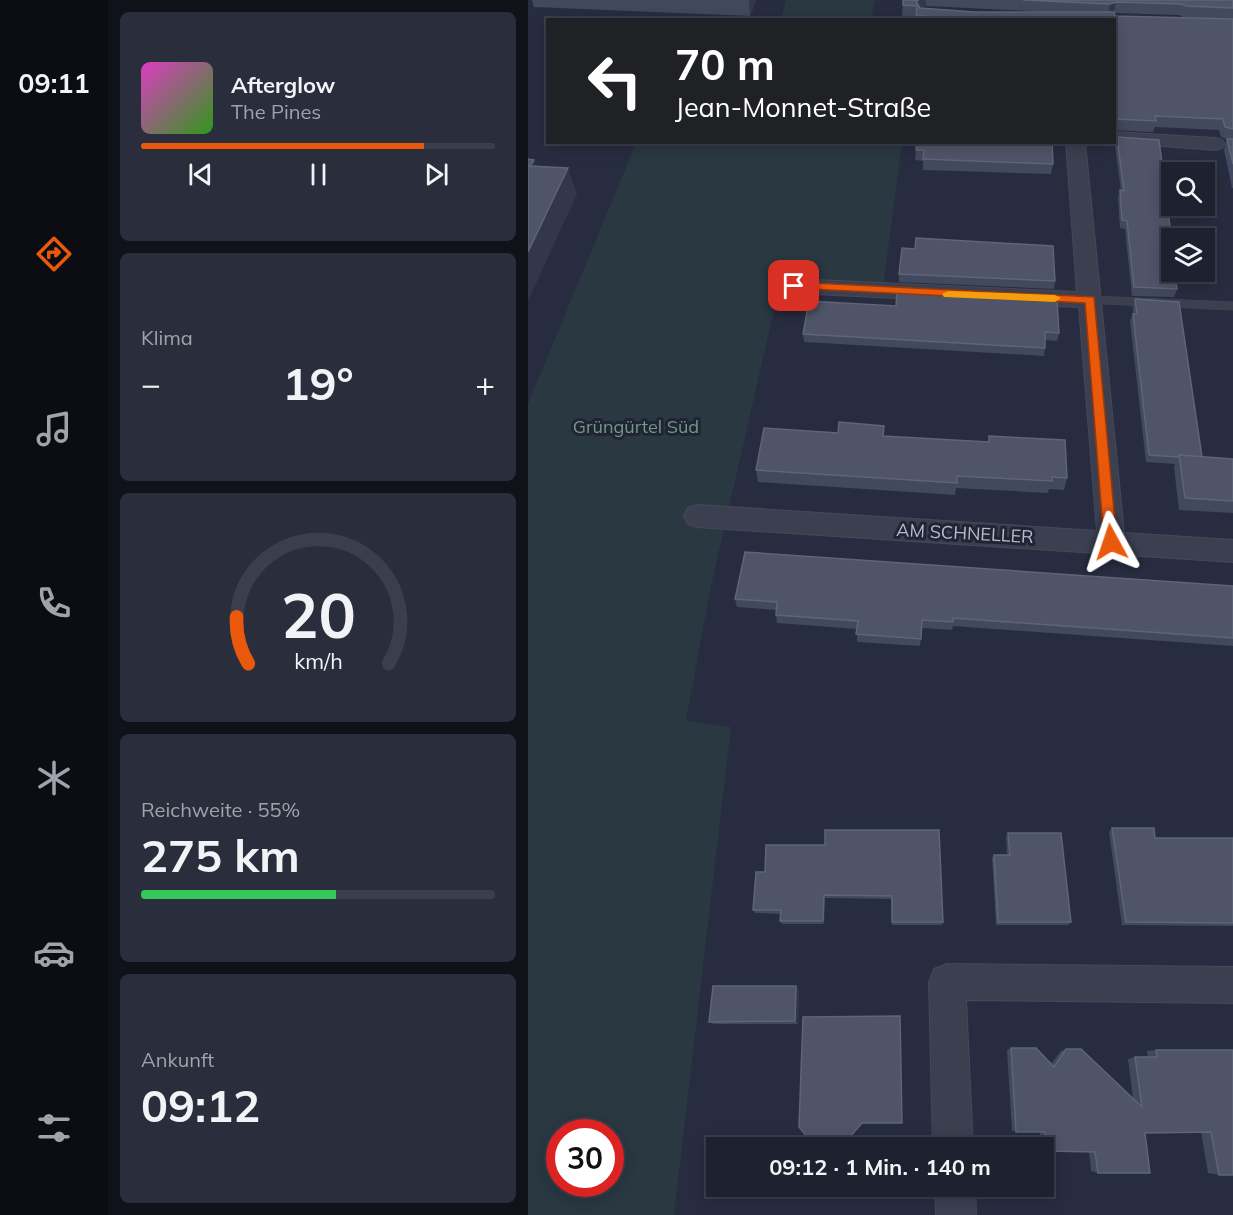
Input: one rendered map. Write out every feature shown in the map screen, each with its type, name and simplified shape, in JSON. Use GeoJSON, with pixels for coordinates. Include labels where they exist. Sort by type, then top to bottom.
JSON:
{"type":"FeatureCollection","features":[{"type":"Feature","properties":{"kind":"street"},"geometry":{"type":"LineString","coordinates":[[1116,138],[1220,144]]}},
{"type":"Feature","properties":{"kind":"street"},"geometry":{"type":"LineString","coordinates":[[1076,144],[1111,542]]}},
{"type":"Feature","properties":{"kind":"street"},"geometry":{"type":"LineString","coordinates":[[794,286],[1090,300]]}},
{"type":"Feature","properties":{"kind":"street","name":"AM SCHNELLER"},"geometry":{"type":"LineString","coordinates":[[697,516],[1233,550]]}},
{"type":"Feature","properties":{"kind":"street"},"geometry":{"type":"LineString","coordinates":[[953,1137],[947,982],[1233,985]]}},
{"type":"Feature","properties":{"kind":"street"},"geometry":{"type":"LineString","coordinates":[[955,1197],[956,1215]]}},
{"type":"Feature","properties":{"kind":"lane"},"geometry":{"type":"LineString","coordinates":[[1090,300],[1233,306]]}},
{"type":"Feature","properties":{"kind":"green space"},"geometry":{"type":"Polygon","coordinates":[[[786,0],[875,0],[871,18],[781,18],[786,0]]]}},
{"type":"Feature","properties":{"kind":"green space","name":"Grüngürtel Süd"},"geometry":{"type":"Polygon","coordinates":[[[636,144],[902,144],[883,288],[780,284],[711,586],[686,721],[731,727],[674,1215],[528,1215],[528,404],[636,144]]]}},
{"type":"Feature","properties":{"kind":"building"},"geometry":{"type":"Polygon","coordinates":[[[903,0],[919,0],[916,1],[920,8],[975,12],[1114,12],[1115,16],[1233,19],[1233,129],[1225,127],[1223,119],[1155,116],[1156,121],[1116,119],[1116,18],[926,18],[926,16],[916,16],[917,6],[903,5],[903,0]]]}},
{"type":"Feature","properties":{"kind":"building"},"geometry":{"type":"Polygon","coordinates":[[[1023,0],[1233,0],[1233,8],[1182,4],[1116,2],[1110,4],[1023,0]]]}},
{"type":"Feature","properties":{"kind":"building"},"geometry":{"type":"Polygon","coordinates":[[[1117,137],[1159,140],[1162,162],[1161,216],[1169,216],[1170,228],[1161,228],[1161,282],[1176,282],[1177,289],[1134,287],[1127,221],[1122,220],[1120,190],[1124,191],[1117,137]]]}},
{"type":"Feature","properties":{"kind":"building"},"geometry":{"type":"Polygon","coordinates":[[[1227,139],[1233,139],[1233,164],[1227,139]]]}},
{"type":"Feature","properties":{"kind":"building"},"geometry":{"type":"Polygon","coordinates":[[[917,144],[1052,144],[1053,164],[923,159],[924,150],[916,150],[917,144]]]}},
{"type":"Feature","properties":{"kind":"building"},"geometry":{"type":"Polygon","coordinates":[[[528,159],[534,160],[530,166],[568,168],[528,252],[528,159]]]}},
{"type":"Feature","properties":{"kind":"building"},"geometry":{"type":"Polygon","coordinates":[[[916,238],[1053,246],[1055,281],[899,274],[902,248],[915,249],[916,238]]]}},
{"type":"Feature","properties":{"kind":"building"},"geometry":{"type":"Polygon","coordinates":[[[897,292],[1057,300],[1059,333],[1045,332],[1045,348],[803,334],[809,301],[896,306],[897,292]]]}},
{"type":"Feature","properties":{"kind":"building"},"geometry":{"type":"Polygon","coordinates":[[[1135,299],[1179,302],[1202,457],[1149,455],[1133,314],[1137,314],[1135,299]]]}},
{"type":"Feature","properties":{"kind":"building"},"geometry":{"type":"Polygon","coordinates":[[[839,422],[884,426],[883,436],[989,442],[989,436],[1065,440],[1067,478],[1052,477],[1052,481],[957,476],[957,483],[756,470],[764,428],[838,433],[839,422]]]}},
{"type":"Feature","properties":{"kind":"building"},"geometry":{"type":"Polygon","coordinates":[[[1179,455],[1233,459],[1233,501],[1185,498],[1179,455]]]}},
{"type":"Feature","properties":{"kind":"building"},"geometry":{"type":"Polygon","coordinates":[[[745,552],[1233,586],[1233,638],[953,618],[953,622],[922,620],[921,639],[856,634],[858,621],[776,615],[777,602],[735,599],[745,552]]]}},
{"type":"Feature","properties":{"kind":"building"},"geometry":{"type":"Polygon","coordinates":[[[1112,828],[1154,828],[1155,838],[1233,838],[1233,923],[1126,922],[1112,828]]]}},
{"type":"Feature","properties":{"kind":"building"},"geometry":{"type":"Polygon","coordinates":[[[825,830],[939,830],[943,922],[892,922],[892,896],[824,895],[823,921],[780,921],[781,910],[753,910],[756,872],[765,872],[766,845],[825,845],[825,830]]]}},
{"type":"Feature","properties":{"kind":"building"},"geometry":{"type":"Polygon","coordinates":[[[1008,833],[1061,833],[1071,922],[998,922],[994,855],[1010,855],[1008,833]]]}},
{"type":"Feature","properties":{"kind":"building"},"geometry":{"type":"Polygon","coordinates":[[[713,986],[796,986],[795,1021],[709,1022],[713,986]]]}},
{"type":"Feature","properties":{"kind":"building"},"geometry":{"type":"Polygon","coordinates":[[[900,1016],[902,1123],[862,1123],[850,1137],[807,1137],[799,1127],[803,1017],[900,1016]]]}},
{"type":"Feature","properties":{"kind":"building"},"geometry":{"type":"Polygon","coordinates":[[[1011,1048],[1036,1048],[1054,1067],[1066,1049],[1081,1049],[1142,1107],[1135,1057],[1157,1057],[1156,1050],[1233,1050],[1233,1175],[1219,1175],[1211,1132],[1145,1133],[1150,1173],[1098,1173],[1095,1152],[1054,1151],[1054,1137],[1045,1137],[1045,1132],[1016,1132],[1011,1048]]]}},
{"type":"Feature","properties":{"kind":"slow traffic"},"geometry":{"type":"LineString","coordinates":[[948,294],[1055,298]]}},
{"type":"Feature","properties":{"kind":"route"},"geometry":{"type":"LineString","coordinates":[[794,286],[1090,300],[1111,542]]}}]}
